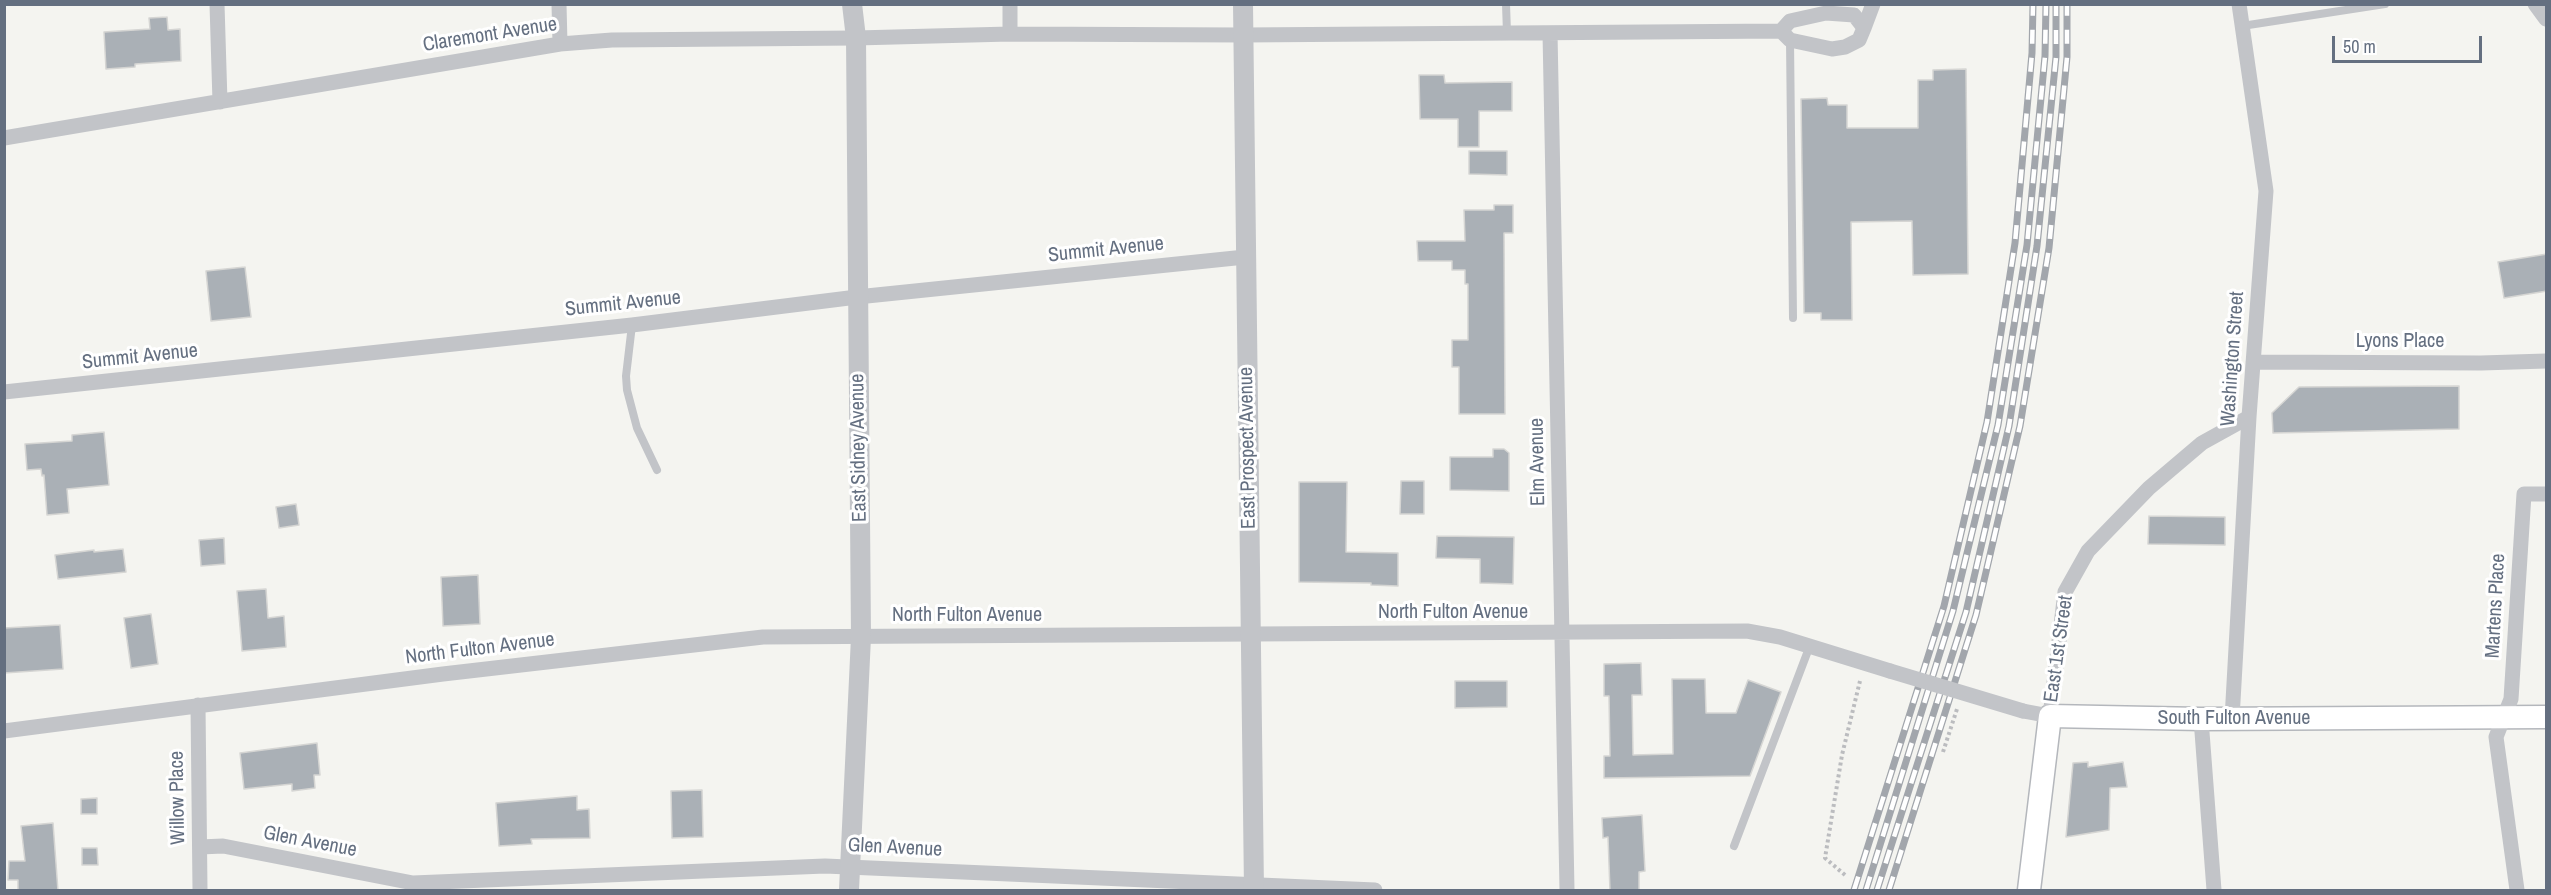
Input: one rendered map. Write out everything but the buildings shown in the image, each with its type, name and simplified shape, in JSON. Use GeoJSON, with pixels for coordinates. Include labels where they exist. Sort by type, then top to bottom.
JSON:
{"type":"FeatureCollection","features":[{"type":"Feature","properties":{"kind":"main road","name":"South Fulton Avenue"},"geometry":{"type":"LineString","coordinates":[[2050,716],[2201,719],[2547,717]]}},
{"type":"Feature","properties":{"kind":"main road","name":"East 1st Street"},"geometry":{"type":"LineString","coordinates":[[2029,891],[2050,716]]}},
{"type":"Feature","properties":{"kind":"street"},"geometry":{"type":"LineString","coordinates":[[218,4],[220,102]]}},
{"type":"Feature","properties":{"kind":"street"},"geometry":{"type":"LineString","coordinates":[[559,4],[560,44]]}},
{"type":"Feature","properties":{"kind":"street","name":"East Sidney Avenue"},"geometry":{"type":"LineString","coordinates":[[849,891],[861,637],[855,38],[852,4]]}},
{"type":"Feature","properties":{"kind":"street"},"geometry":{"type":"LineString","coordinates":[[1010,4],[1010,34]]}},
{"type":"Feature","properties":{"kind":"street","name":"East Prospect Avenue"},"geometry":{"type":"LineString","coordinates":[[1243,4],[1254,888]]}},
{"type":"Feature","properties":{"kind":"street"},"geometry":{"type":"LineString","coordinates":[[1864,28],[1873,4]]}},
{"type":"Feature","properties":{"kind":"street","name":"Washington Street"},"geometry":{"type":"LineString","coordinates":[[2232,719],[2249,417],[2266,191],[2239,4]]}},
{"type":"Feature","properties":{"kind":"street"},"geometry":{"type":"LineString","coordinates":[[1785,36],[1790,21],[1826,13],[1854,15],[1864,28]]}},
{"type":"Feature","properties":{"kind":"street","name":"Claremont Avenue"},"geometry":{"type":"LineString","coordinates":[[4,138],[560,44],[612,40],[1010,34],[1550,33],[1785,36],[1832,49],[1845,47],[1859,40],[1864,28]]}},
{"type":"Feature","properties":{"kind":"street","name":"Elm Avenue"},"geometry":{"type":"LineString","coordinates":[[1550,33],[1567,891]]}},
{"type":"Feature","properties":{"kind":"street","name":"Summit Avenue"},"geometry":{"type":"LineString","coordinates":[[4,392],[632,325],[857,297],[1245,257]]}},
{"type":"Feature","properties":{"kind":"street","name":"Lyons Place"},"geometry":{"type":"LineString","coordinates":[[2253,362],[2547,361]]}},
{"type":"Feature","properties":{"kind":"street","name":"East 1st Street"},"geometry":{"type":"LineString","coordinates":[[2050,716],[2065,591],[2088,551],[2149,488],[2202,443],[2249,417]]}},
{"type":"Feature","properties":{"kind":"street","name":"Martens Place"},"geometry":{"type":"LineString","coordinates":[[2517,891],[2496,737],[2511,699],[2524,494],[2547,494]]}},
{"type":"Feature","properties":{"kind":"street","name":"North Fulton Avenue"},"geometry":{"type":"LineString","coordinates":[[4,731],[443,674],[763,637],[1747,631],[1780,638],[1927,682]]}},
{"type":"Feature","properties":{"kind":"street","name":"South Fulton Avenue"},"geometry":{"type":"LineString","coordinates":[[1927,682],[2023,711],[2050,716]]}},
{"type":"Feature","properties":{"kind":"street","name":"Willow Place"},"geometry":{"type":"LineString","coordinates":[[198,705],[200,891]]}},
{"type":"Feature","properties":{"kind":"street"},"geometry":{"type":"LineString","coordinates":[[2201,719],[2214,891]]}},
{"type":"Feature","properties":{"kind":"street","name":"Glen Avenue"},"geometry":{"type":"LineString","coordinates":[[200,847],[223,846],[412,884],[813,866],[1254,888],[1375,891]]}},
{"type":"Feature","properties":{"kind":"street","name":"Glen Avenue"},"geometry":{"type":"LineString","coordinates":[[389,891],[412,884]]}},
{"type":"Feature","properties":{"kind":"lane"},"geometry":{"type":"LineString","coordinates":[[1506,4],[1507,33]]}},
{"type":"Feature","properties":{"kind":"lane"},"geometry":{"type":"LineString","coordinates":[[2242,26],[2385,4]]}},
{"type":"Feature","properties":{"kind":"lane"},"geometry":{"type":"LineString","coordinates":[[1785,36],[1793,318]]}},
{"type":"Feature","properties":{"kind":"lane"},"geometry":{"type":"LineString","coordinates":[[632,325],[626,376],[627,390],[637,428],[657,470]]}},
{"type":"Feature","properties":{"kind":"lane"},"geometry":{"type":"LineString","coordinates":[[1734,846],[1809,648]]}},
{"type":"Feature","properties":{"kind":"path"},"geometry":{"type":"LineString","coordinates":[[1845,875],[1825,858],[1842,755],[1860,681]]}},
{"type":"Feature","properties":{"kind":"path"},"geometry":{"type":"LineString","coordinates":[[1943,752],[1956,713]]}},
{"type":"Feature","properties":{"kind":"railway"},"geometry":{"type":"LineString","coordinates":[[1854,890],[1944,606],[1987,422],[2015,243],[2032,53],[2033,4]]}},
{"type":"Feature","properties":{"kind":"railway"},"geometry":{"type":"LineString","coordinates":[[1866,890],[1953,611],[1998,425],[2027,245],[2045,56],[2046,4]]}},
{"type":"Feature","properties":{"kind":"railway"},"geometry":{"type":"LineString","coordinates":[[1877,890],[1966,612],[2009,426],[2037,246],[2056,57],[2056,4]]}},
{"type":"Feature","properties":{"kind":"railway"},"geometry":{"type":"LineString","coordinates":[[1889,890],[1976,615],[2020,426],[2049,248],[2067,57],[2067,4]]}}]}
